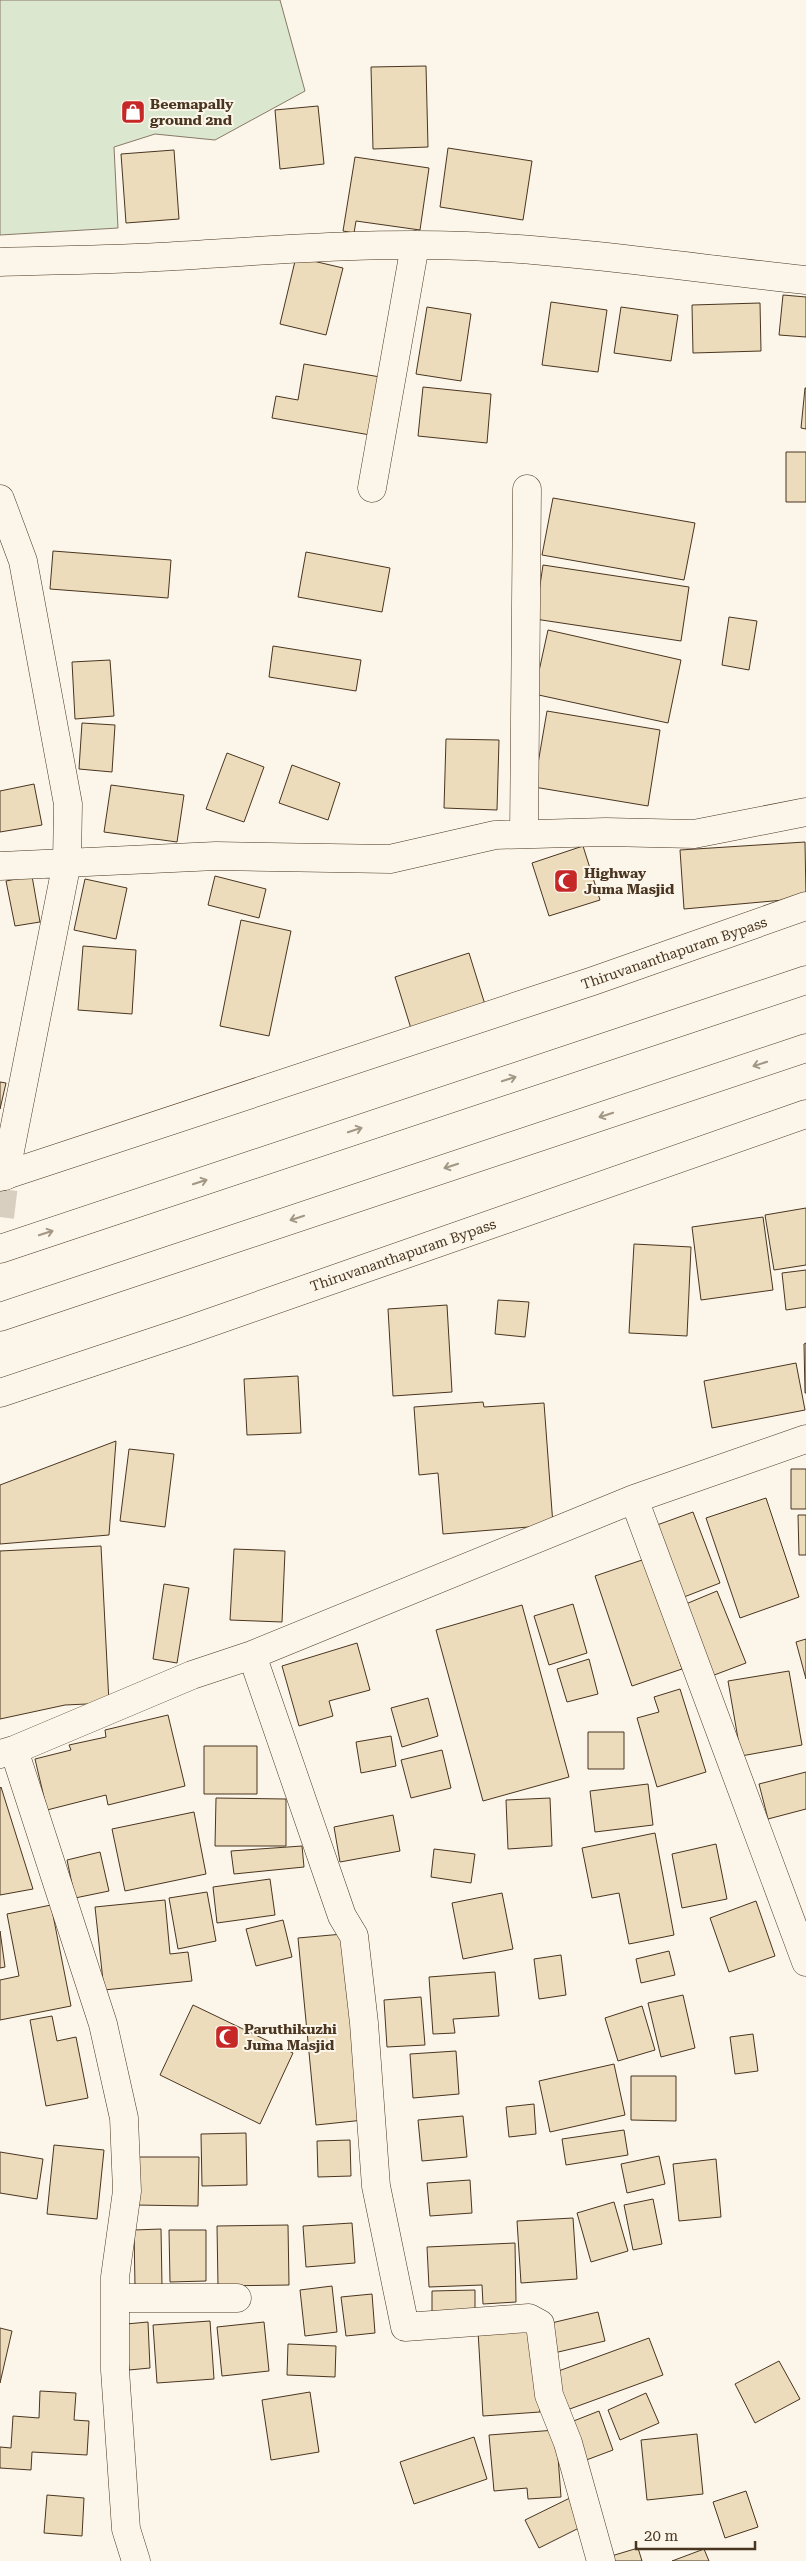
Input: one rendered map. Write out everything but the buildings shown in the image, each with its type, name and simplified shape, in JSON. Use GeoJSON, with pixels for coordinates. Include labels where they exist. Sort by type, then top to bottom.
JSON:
{"type":"FeatureCollection","features":[{"type":"Feature","properties":{"kind":"main road"},"geometry":{"type":"LineString","coordinates":[[372,488],[415,245]]}},
{"type":"Feature","properties":{"kind":"main road"},"geometry":{"type":"LineString","coordinates":[[0,262],[155,257],[306,247],[467,246],[564,253],[806,280]]}},
{"type":"Feature","properties":{"kind":"main road"},"geometry":{"type":"LineString","coordinates":[[524,834],[527,489]]}},
{"type":"Feature","properties":{"kind":"main road"},"geometry":{"type":"LineString","coordinates":[[0,499],[23,561],[68,804],[67,862],[2,1176]]}},
{"type":"Feature","properties":{"kind":"main road"},"geometry":{"type":"LineString","coordinates":[[0,866],[216,856],[390,859],[494,835],[606,832],[694,834],[806,812]]}},
{"type":"Feature","properties":{"kind":"main road","name":"Thiruvananthapuram Bypass"},"geometry":{"type":"LineString","coordinates":[[2,1176],[593,982],[806,906]]}},
{"type":"Feature","properties":{"kind":"main road"},"geometry":{"type":"LineString","coordinates":[[0,1248],[806,980]]}},
{"type":"Feature","properties":{"kind":"main road"},"geometry":{"type":"LineString","coordinates":[[0,1317],[806,1048]]}},
{"type":"Feature","properties":{"kind":"main road","name":"Thiruvananthapuram Bypass"},"geometry":{"type":"LineString","coordinates":[[0,1393],[205,1324],[806,1114]]}},
{"type":"Feature","properties":{"kind":"main road"},"geometry":{"type":"LineString","coordinates":[[133,2560],[126,2529],[115,2370],[115,2277],[127,2192],[124,2118],[103,2024],[7,1752],[192,1675],[252,1655],[634,1499],[806,1439]]}},
{"type":"Feature","properties":{"kind":"main road"},"geometry":{"type":"LineString","coordinates":[[634,1499],[806,1962]]}},
{"type":"Feature","properties":{"kind":"main road"},"geometry":{"type":"LineString","coordinates":[[252,1655],[342,1916],[354,1936],[364,2024],[376,2186],[405,2327],[529,2318],[540,2324],[549,2394],[568,2443],[601,2561]]}},
{"type":"Feature","properties":{"kind":"main road"},"geometry":{"type":"LineString","coordinates":[[115,2298],[237,2298]]}},
{"type":"Feature","properties":{"kind":"green space","name":"Beemapally ground 2nd"},"geometry":{"type":"Polygon","coordinates":[[[0,0],[280,0],[305,91],[215,140],[155,134],[114,147],[118,228],[0,235],[0,0]]]}},
{"type":"Feature","properties":{"kind":"tunnel"},"geometry":{"type":"LineString","coordinates":[[0,1217],[5,1176]]}},
{"type":"Feature","properties":{"kind":"place","name":"Beemapally ground 2nd"},"geometry":{"type":"Point","coordinates":[133,112]}},
{"type":"Feature","properties":{"kind":"place","name":"Highway Juma Masjid"},"geometry":{"type":"Point","coordinates":[566,881]}},
{"type":"Feature","properties":{"kind":"place","name":"Paruthikuzhi Juma Masjid"},"geometry":{"type":"Point","coordinates":[227,2037]}}]}
